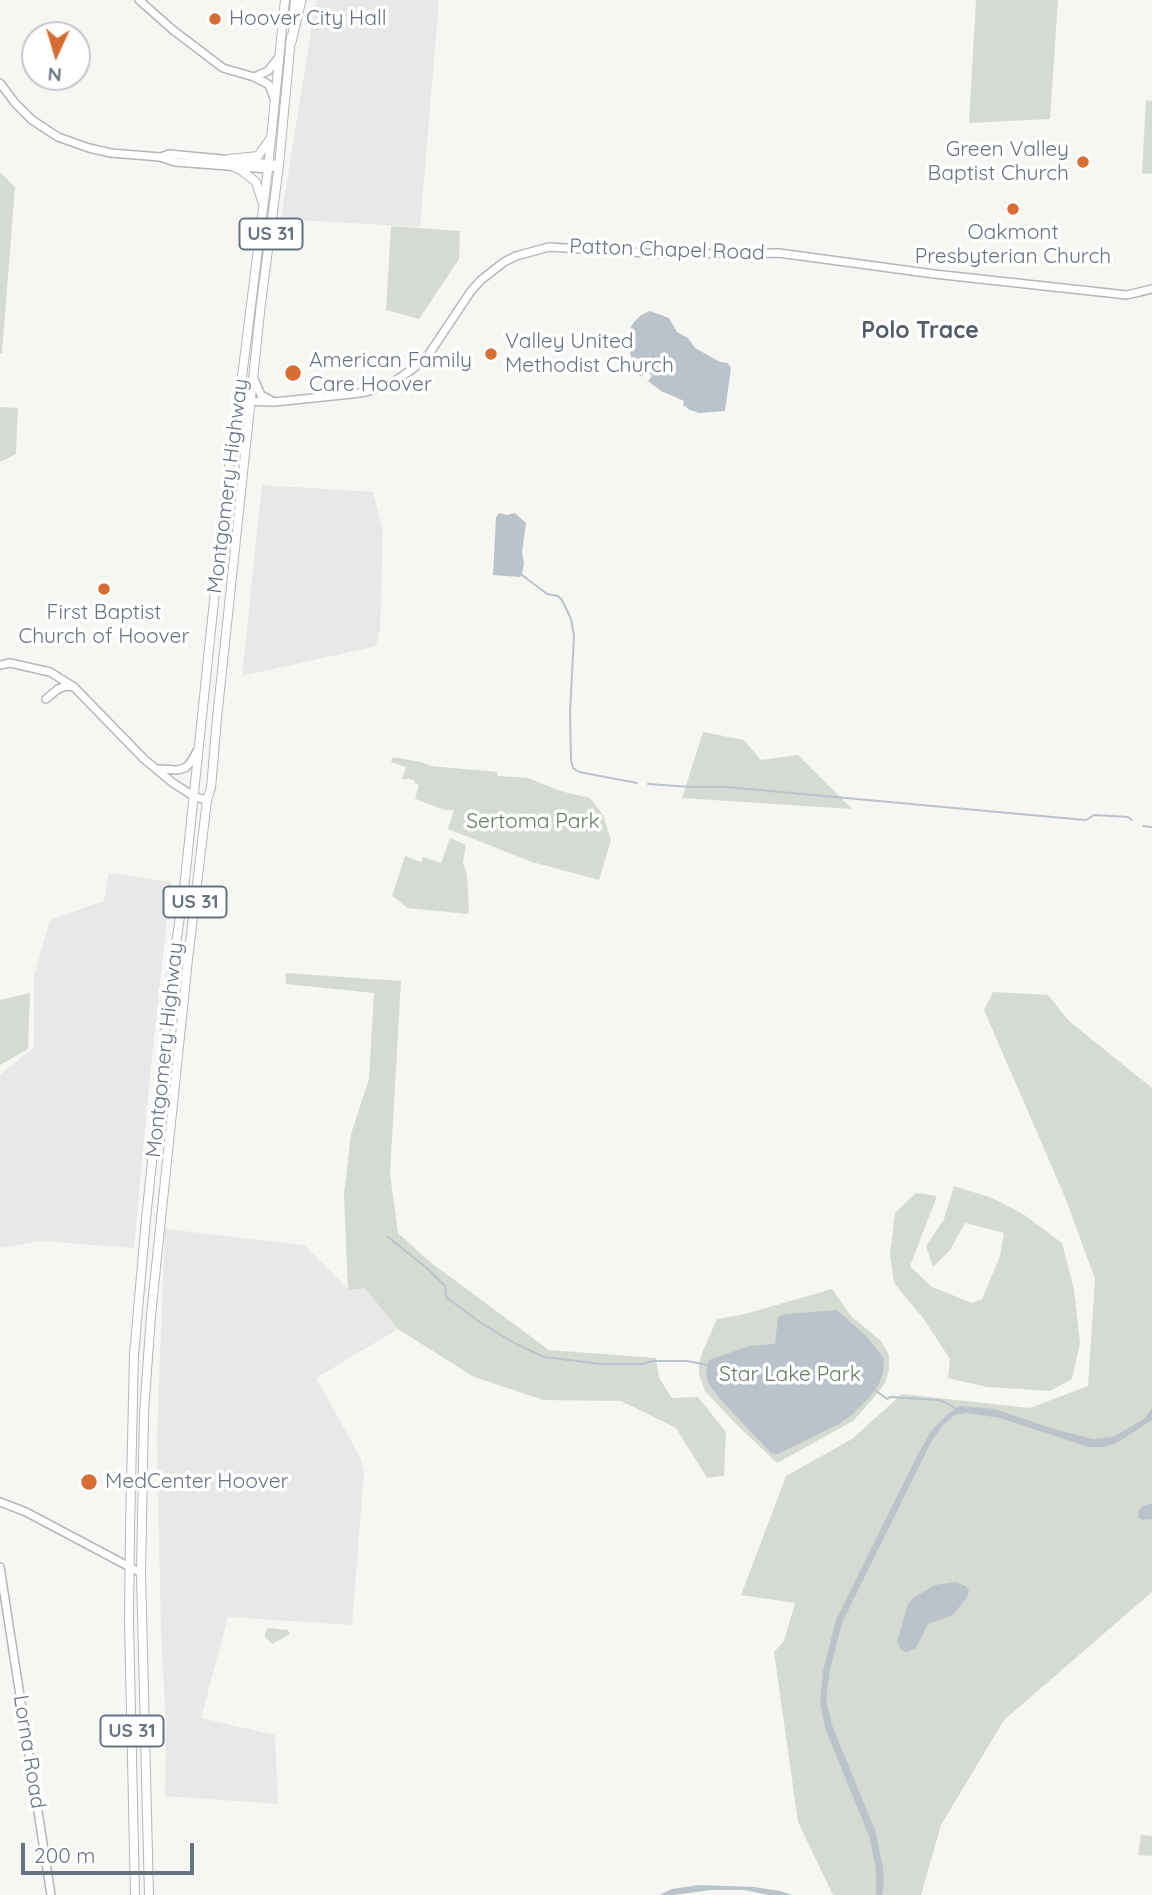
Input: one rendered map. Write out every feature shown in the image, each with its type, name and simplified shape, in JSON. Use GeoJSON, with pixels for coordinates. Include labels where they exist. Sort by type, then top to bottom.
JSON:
{"type":"FeatureCollection","features":[{"type":"Feature","properties":{"kind":"highway"},"geometry":{"type":"LineString","coordinates":[[291,43],[301,0]]}},
{"type":"Feature","properties":{"kind":"main road","name":"Montgomery Highway"},"geometry":{"type":"LineString","coordinates":[[135,1895],[130,1566],[134,1371],[142,1255],[171,978],[195,797],[222,518],[268,166],[285,0]]}},
{"type":"Feature","properties":{"kind":"main road","name":"Montgomery Highway"},"geometry":{"type":"LineString","coordinates":[[149,1895],[141,1573],[144,1413],[152,1304],[207,800],[211,788],[295,0]]}},
{"type":"Feature","properties":{"kind":"main road"},"geometry":{"type":"LineString","coordinates":[[230,163],[258,156],[271,136]]}},
{"type":"Feature","properties":{"kind":"main road"},"geometry":{"type":"LineString","coordinates":[[230,163],[256,182],[263,206]]}},
{"type":"Feature","properties":{"kind":"street"},"geometry":{"type":"LineString","coordinates":[[139,0],[218,65],[269,85],[275,98]]}},
{"type":"Feature","properties":{"kind":"street"},"geometry":{"type":"LineString","coordinates":[[254,77],[268,71],[278,57]]}},
{"type":"Feature","properties":{"kind":"street"},"geometry":{"type":"LineString","coordinates":[[0,83],[32,120],[58,137],[89,149],[160,157],[175,162],[279,165]]}},
{"type":"Feature","properties":{"kind":"street","name":"Patton Chapel Road"},"geometry":{"type":"LineString","coordinates":[[239,401],[274,402],[366,391],[393,383],[429,354],[471,290],[481,280],[516,256],[549,247],[663,254],[782,253],[934,274],[1127,295],[1152,289]]}},
{"type":"Feature","properties":{"kind":"street"},"geometry":{"type":"LineString","coordinates":[[254,379],[261,396],[274,402]]}},
{"type":"Feature","properties":{"kind":"street"},"geometry":{"type":"LineString","coordinates":[[0,665],[10,663],[50,672],[74,687],[144,759],[173,783],[195,797],[207,800]]}},
{"type":"Feature","properties":{"kind":"street"},"geometry":{"type":"LineString","coordinates":[[47,699],[58,689],[74,687]]}},
{"type":"Feature","properties":{"kind":"street"},"geometry":{"type":"LineString","coordinates":[[155,768],[166,771],[185,768],[199,748]]}},
{"type":"Feature","properties":{"kind":"street"},"geometry":{"type":"LineString","coordinates":[[0,1502],[26,1512],[141,1573]]}},
{"type":"Feature","properties":{"kind":"street","name":"Lorna Road"},"geometry":{"type":"LineString","coordinates":[[0,1567],[51,1895]]}},
{"type":"Feature","properties":{"kind":"shaded area"},"geometry":{"type":"Polygon","coordinates":[[[316,0],[439,0],[420,227],[281,219],[316,0]]]}},
{"type":"Feature","properties":{"kind":"shaded area"},"geometry":{"type":"Polygon","coordinates":[[[650,311],[669,318],[677,332],[688,338],[695,348],[720,362],[728,363],[731,368],[725,411],[699,413],[690,410],[683,405],[684,401],[661,391],[648,381],[652,376],[649,373],[646,372],[640,377],[627,341],[634,322],[650,311]]]}},
{"type":"Feature","properties":{"kind":"shaded area"},"geometry":{"type":"Polygon","coordinates":[[[262,485],[373,492],[383,531],[380,629],[376,646],[242,676],[262,485]]]}},
{"type":"Feature","properties":{"kind":"shaded area"},"geometry":{"type":"Polygon","coordinates":[[[499,513],[515,513],[526,523],[522,552],[524,563],[520,577],[493,575],[496,517],[499,513]]]}},
{"type":"Feature","properties":{"kind":"shaded area"},"geometry":{"type":"Polygon","coordinates":[[[109,873],[171,882],[134,1248],[42,1241],[0,1248],[0,1075],[34,1047],[34,976],[50,920],[104,901],[109,873]]]}},
{"type":"Feature","properties":{"kind":"shaded area"},"geometry":{"type":"Polygon","coordinates":[[[165,1229],[304,1245],[348,1289],[365,1288],[398,1329],[316,1378],[360,1457],[364,1472],[352,1625],[228,1617],[201,1718],[275,1735],[278,1804],[165,1796],[166,1724],[161,1634],[157,1435],[165,1229]]]}},
{"type":"Feature","properties":{"kind":"shaded area","name":"Star Lake Park"},"geometry":{"type":"Polygon","coordinates":[[[837,1310],[868,1338],[884,1359],[879,1384],[851,1416],[837,1425],[777,1454],[771,1453],[708,1383],[706,1372],[709,1360],[749,1346],[775,1344],[778,1317],[785,1314],[837,1310]]]}},
{"type":"Feature","properties":{"kind":"shaded area"},"geometry":{"type":"Polygon","coordinates":[[[960,1406],[995,1409],[1093,1439],[1113,1437],[1144,1419],[1152,1408],[1152,1420],[1117,1443],[1088,1447],[1000,1418],[967,1413],[955,1415],[943,1425],[931,1442],[842,1623],[826,1699],[832,1725],[876,1833],[884,1883],[882,1895],[876,1895],[876,1868],[869,1836],[825,1728],[820,1702],[823,1671],[836,1620],[915,1460],[931,1431],[960,1406]]]}},
{"type":"Feature","properties":{"kind":"shaded area"},"geometry":{"type":"Polygon","coordinates":[[[1152,1503],[1152,1519],[1138,1518],[1139,1510],[1152,1503]]]}},
{"type":"Feature","properties":{"kind":"shaded area"},"geometry":{"type":"Polygon","coordinates":[[[956,1582],[969,1590],[953,1615],[928,1624],[916,1648],[907,1652],[901,1650],[897,1642],[908,1604],[935,1585],[956,1582]]]}},
{"type":"Feature","properties":{"kind":"shaded area"},"geometry":{"type":"Polygon","coordinates":[[[700,1885],[754,1887],[792,1895],[711,1890],[659,1895],[672,1889],[700,1885]]]}},
{"type":"Feature","properties":{"kind":"green space"},"geometry":{"type":"Polygon","coordinates":[[[976,0],[1058,0],[1050,119],[969,123],[976,0]]]}},
{"type":"Feature","properties":{"kind":"green space"},"geometry":{"type":"Polygon","coordinates":[[[1146,100],[1152,101],[1152,174],[1142,173],[1146,100]]]}},
{"type":"Feature","properties":{"kind":"green space"},"geometry":{"type":"Polygon","coordinates":[[[0,172],[15,187],[2,353],[0,353],[0,172]]]}},
{"type":"Feature","properties":{"kind":"green space"},"geometry":{"type":"Polygon","coordinates":[[[391,226],[460,231],[459,259],[419,319],[386,310],[391,226]]]}},
{"type":"Feature","properties":{"kind":"green space"},"geometry":{"type":"Polygon","coordinates":[[[0,407],[18,408],[16,454],[0,462],[0,407]]]}},
{"type":"Feature","properties":{"kind":"green space"},"geometry":{"type":"Polygon","coordinates":[[[703,732],[744,740],[761,760],[798,755],[852,809],[682,798],[703,732]]]}},
{"type":"Feature","properties":{"kind":"green space","name":"Sertoma Park"},"geometry":{"type":"Polygon","coordinates":[[[393,757],[431,766],[497,772],[498,776],[528,778],[560,791],[590,798],[603,815],[611,840],[599,880],[532,862],[448,829],[454,810],[445,810],[415,799],[419,785],[408,778],[402,779],[406,767],[391,762],[393,757]]]}},
{"type":"Feature","properties":{"kind":"green space"},"geometry":{"type":"Polygon","coordinates":[[[450,838],[466,845],[463,862],[467,875],[468,914],[408,908],[392,896],[405,856],[421,862],[423,857],[441,863],[450,838]]]}},
{"type":"Feature","properties":{"kind":"green space"},"geometry":{"type":"Polygon","coordinates":[[[285,973],[401,981],[390,1174],[398,1233],[430,1262],[549,1350],[656,1358],[659,1378],[672,1398],[698,1397],[726,1432],[724,1476],[707,1478],[676,1428],[621,1401],[543,1400],[474,1377],[398,1329],[365,1288],[348,1290],[344,1195],[351,1134],[369,1079],[374,993],[286,984],[285,973]]]}},
{"type":"Feature","properties":{"kind":"green space"},"geometry":{"type":"Polygon","coordinates":[[[993,992],[1048,995],[1069,1021],[1152,1088],[1152,1592],[1004,1720],[941,1825],[921,1895],[833,1895],[798,1822],[774,1652],[784,1641],[795,1603],[741,1595],[786,1476],[852,1439],[902,1394],[1030,1408],[1088,1386],[1095,1279],[1065,1197],[984,1010],[993,992]]]}},
{"type":"Feature","properties":{"kind":"green space"},"geometry":{"type":"Polygon","coordinates":[[[30,993],[28,1049],[0,1065],[0,1000],[30,993]]]}},
{"type":"Feature","properties":{"kind":"green space"},"geometry":{"type":"Polygon","coordinates":[[[954,1186],[992,1198],[1023,1214],[1062,1243],[1074,1289],[1080,1343],[1072,1379],[1050,1391],[987,1387],[948,1378],[950,1359],[923,1318],[894,1283],[890,1255],[895,1213],[916,1193],[937,1196],[910,1266],[932,1287],[972,1303],[982,1299],[1000,1256],[1004,1233],[965,1223],[950,1250],[933,1267],[926,1246],[944,1219],[954,1186]]]}},
{"type":"Feature","properties":{"kind":"green space","name":"Star Lake Park"},"geometry":{"type":"Polygon","coordinates":[[[832,1289],[851,1316],[881,1341],[889,1355],[889,1370],[885,1383],[853,1421],[777,1463],[705,1391],[699,1375],[702,1353],[717,1319],[745,1314],[832,1289]]]}},
{"type":"Feature","properties":{"kind":"green space"},"geometry":{"type":"Polygon","coordinates":[[[268,1628],[288,1630],[290,1634],[272,1644],[265,1637],[268,1628]]]}},
{"type":"Feature","properties":{"kind":"green space"},"geometry":{"type":"Polygon","coordinates":[[[1141,1835],[1152,1836],[1152,1856],[1138,1855],[1141,1835]]]}},
{"type":"Feature","properties":{"kind":"waterway"},"geometry":{"type":"LineString","coordinates":[[522,575],[547,594],[558,596],[571,619],[574,636],[570,712],[573,768],[579,772],[637,783]]}},
{"type":"Feature","properties":{"kind":"waterway"},"geometry":{"type":"LineString","coordinates":[[648,784],[726,787],[1086,820],[1094,815],[1128,817],[1132,820]]}},
{"type":"Feature","properties":{"kind":"waterway"},"geometry":{"type":"LineString","coordinates":[[1143,826],[1152,827]]}},
{"type":"Feature","properties":{"kind":"waterway"},"geometry":{"type":"LineString","coordinates":[[388,1237],[445,1286],[446,1297],[481,1323],[544,1357],[602,1364],[687,1361],[708,1365]]}},
{"type":"Feature","properties":{"kind":"waterway"},"geometry":{"type":"LineString","coordinates":[[875,1390],[887,1399],[939,1400],[955,1408]]}},
{"type":"Feature","properties":{"kind":"place","name":"Hoover City Hall"},"geometry":{"type":"Point","coordinates":[215,19]}},
{"type":"Feature","properties":{"kind":"place","name":"Green Valley Baptist Church"},"geometry":{"type":"Point","coordinates":[1083,162]}},
{"type":"Feature","properties":{"kind":"place","name":"Oakmont Presbyterian Church"},"geometry":{"type":"Point","coordinates":[1013,209]}},
{"type":"Feature","properties":{"kind":"place","name":"Valley United Methodist Church"},"geometry":{"type":"Point","coordinates":[491,354]}},
{"type":"Feature","properties":{"kind":"place","name":"American Family Care Hoover"},"geometry":{"type":"Point","coordinates":[293,373]}},
{"type":"Feature","properties":{"kind":"place","name":"First Baptist Church of Hoover"},"geometry":{"type":"Point","coordinates":[104,589]}},
{"type":"Feature","properties":{"kind":"place","name":"MedCenter Hoover"},"geometry":{"type":"Point","coordinates":[89,1482]}},
{"type":"Feature","properties":{"kind":"district","name":"Polo Trace"},"geometry":{"type":"Point","coordinates":[920,331]}}]}
